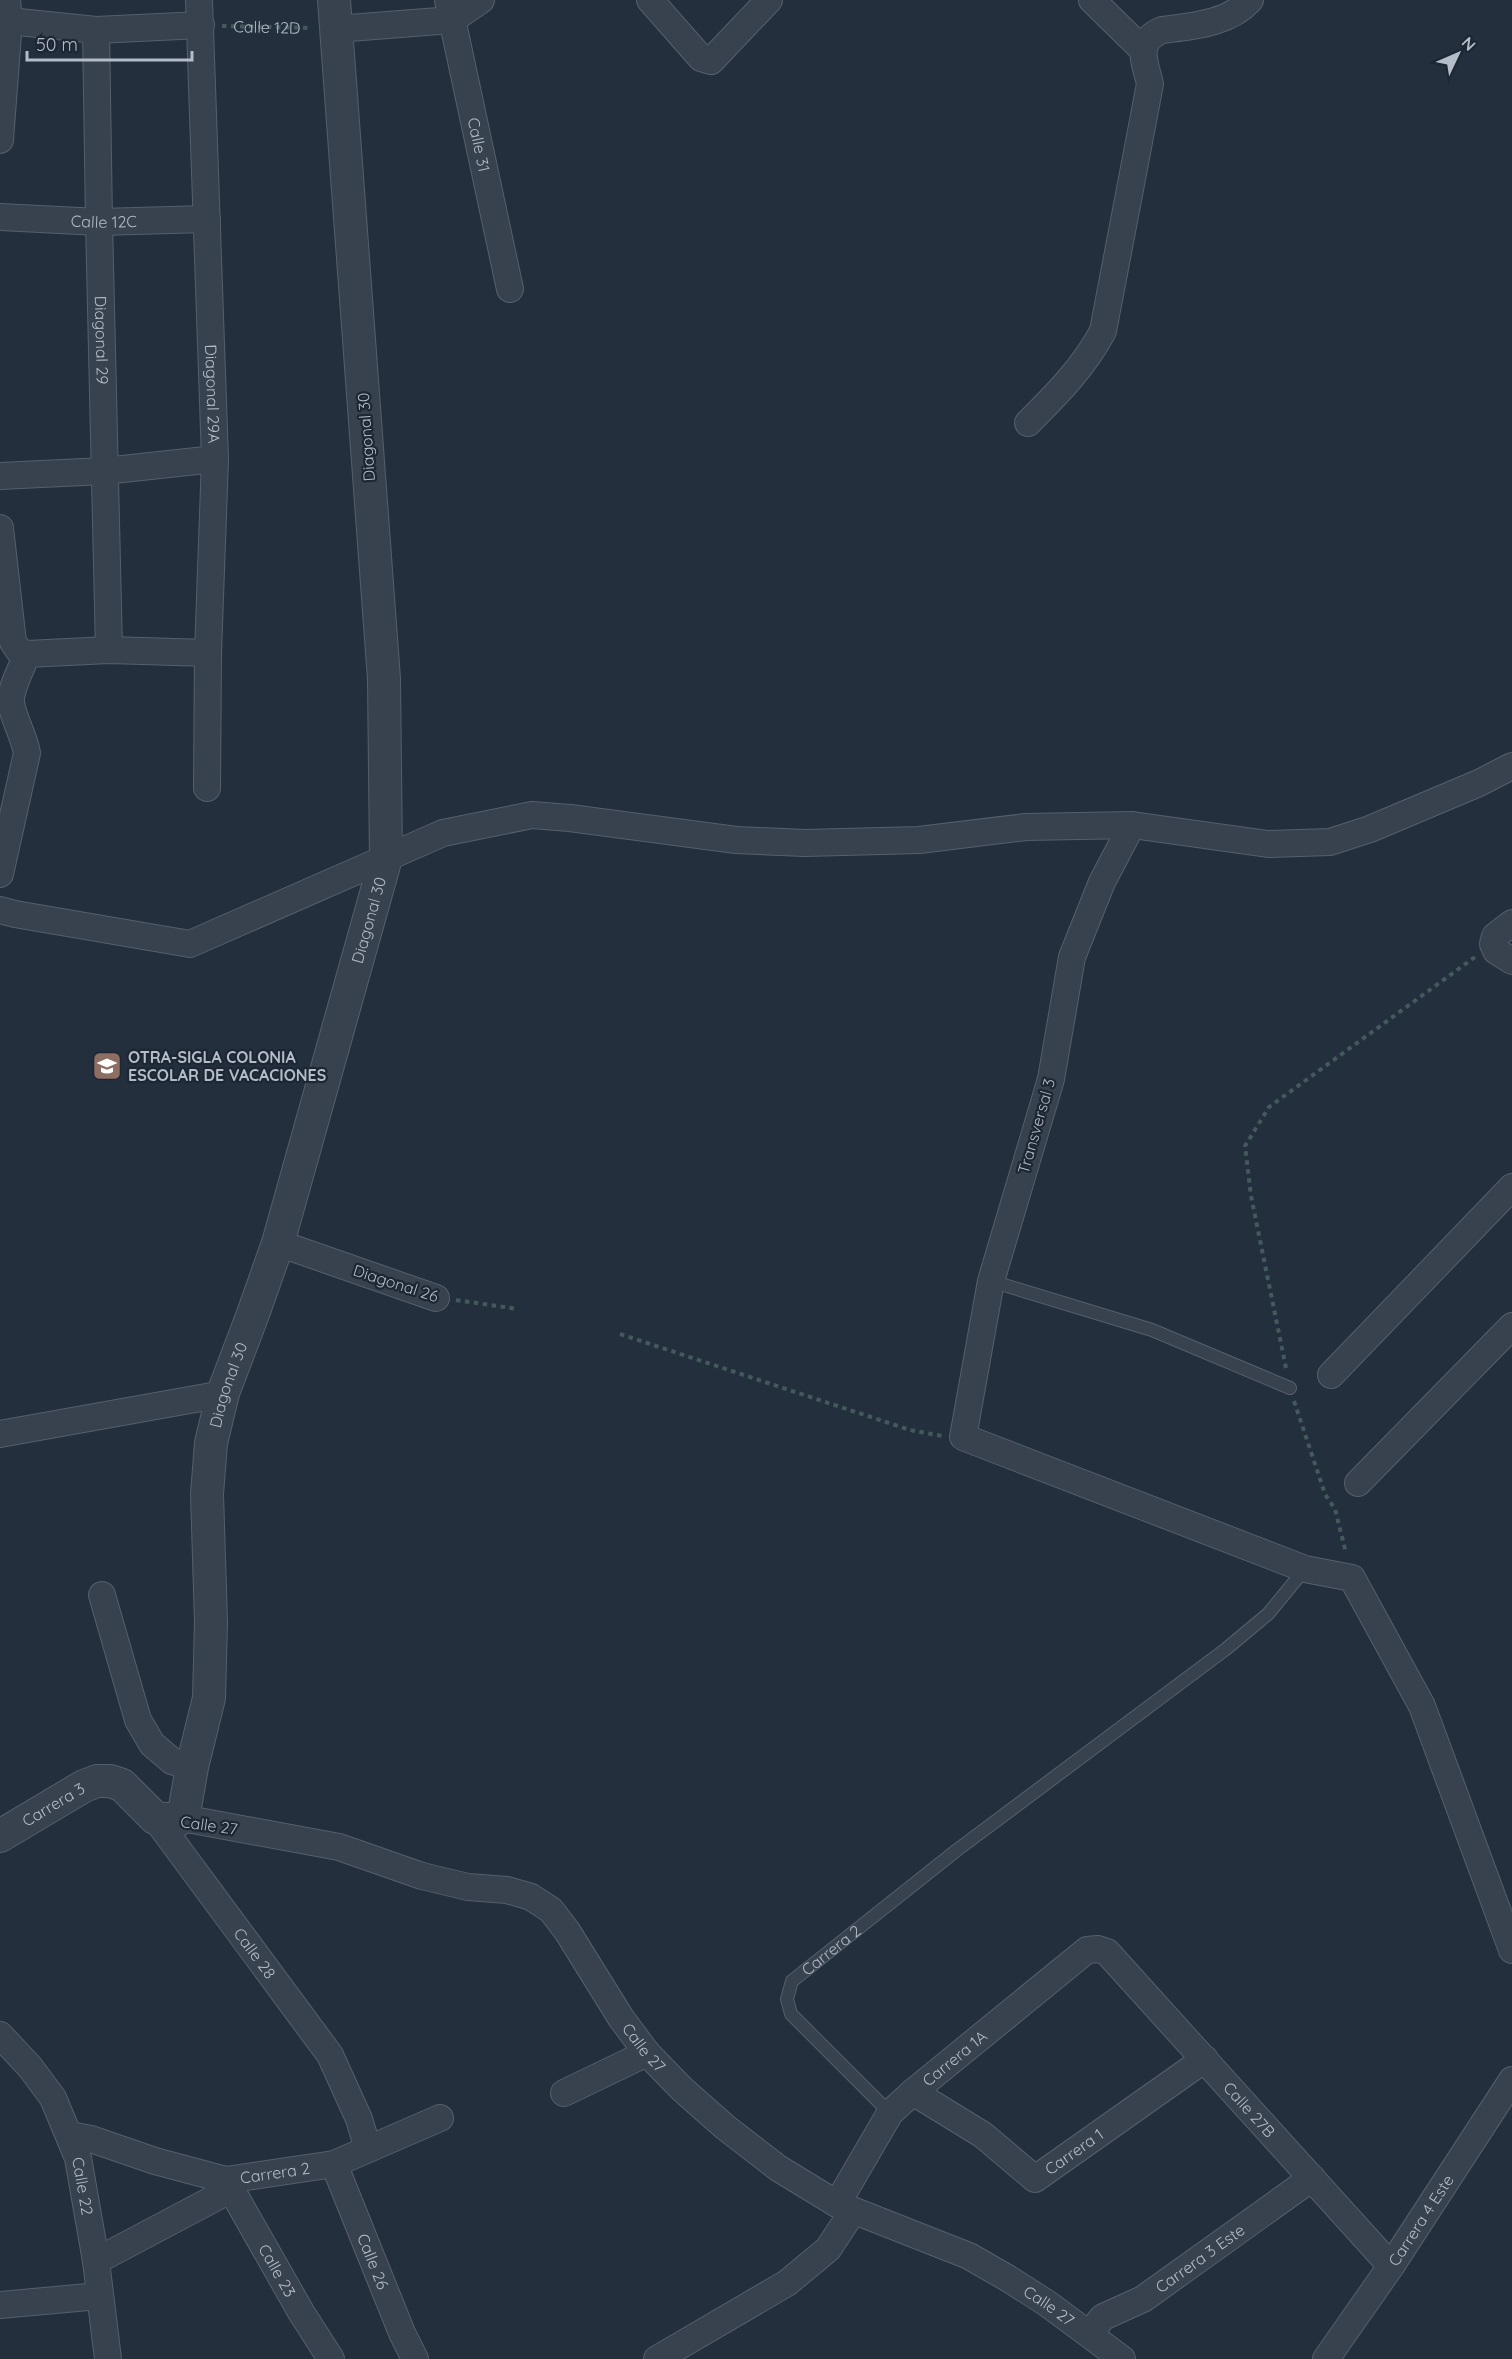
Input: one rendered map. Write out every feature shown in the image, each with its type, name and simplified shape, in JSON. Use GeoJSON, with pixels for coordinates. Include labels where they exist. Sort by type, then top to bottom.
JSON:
{"type":"FeatureCollection","features":[{"type":"Feature","properties":{"kind":"street"},"geometry":{"type":"LineString","coordinates":[[335,14],[450,10],[481,0]]}},
{"type":"Feature","properties":{"kind":"street"},"geometry":{"type":"LineString","coordinates":[[650,0],[700,58],[711,61],[769,0]]}},
{"type":"Feature","properties":{"kind":"street"},"geometry":{"type":"LineString","coordinates":[[1092,0],[1143,50]]}},
{"type":"Feature","properties":{"kind":"street"},"geometry":{"type":"LineString","coordinates":[[1028,423],[1074,377],[1091,354],[1103,331],[1150,84],[1144,65],[1143,50],[1147,40],[1152,34],[1162,30],[1226,18],[1239,12],[1250,0]]}},
{"type":"Feature","properties":{"kind":"street","name":"Calle 31"},"geometry":{"type":"LineString","coordinates":[[450,10],[510,289]]}},
{"type":"Feature","properties":{"kind":"street"},"geometry":{"type":"LineString","coordinates":[[0,140],[8,11],[96,30],[200,12]]}},
{"type":"Feature","properties":{"kind":"street","name":"Diagonal 29A"},"geometry":{"type":"LineString","coordinates":[[200,12],[215,459],[208,653],[207,788]]}},
{"type":"Feature","properties":{"kind":"street","name":"Diagonal 30"},"geometry":{"type":"LineString","coordinates":[[169,1818],[192,1767],[209,1698],[207,1494],[211,1443],[223,1394],[278,1243],[386,858],[384,679],[335,14]]}},
{"type":"Feature","properties":{"kind":"street","name":"Diagonal 29"},"geometry":{"type":"LineString","coordinates":[[96,30],[109,650]]}},
{"type":"Feature","properties":{"kind":"street","name":"Calle 12C"},"geometry":{"type":"LineString","coordinates":[[0,217],[99,222],[207,219]]}},
{"type":"Feature","properties":{"kind":"street"},"geometry":{"type":"LineString","coordinates":[[0,476],[104,471],[215,459]]}},
{"type":"Feature","properties":{"kind":"street"},"geometry":{"type":"LineString","coordinates":[[0,528],[20,648],[11,696],[12,705],[27,753],[0,874]]}},
{"type":"Feature","properties":{"kind":"street"},"geometry":{"type":"LineString","coordinates":[[20,648],[208,653]]}},
{"type":"Feature","properties":{"kind":"street"},"geometry":{"type":"LineString","coordinates":[[0,910],[190,944],[442,833],[532,815],[736,840],[805,843],[919,840],[1026,827],[1132,825],[1268,844],[1329,842],[1370,829],[1479,783],[1512,766]]}},
{"type":"Feature","properties":{"kind":"street","name":"Transversal 3"},"geometry":{"type":"LineString","coordinates":[[963,1437],[991,1281],[1051,1079],[1072,957],[1102,882],[1132,825]]}},
{"type":"Feature","properties":{"kind":"street"},"geometry":{"type":"LineString","coordinates":[[1512,923],[1495,936],[1492,944],[1496,951],[1512,961]]}},
{"type":"Feature","properties":{"kind":"street"},"geometry":{"type":"LineString","coordinates":[[1331,1375],[1512,1187]]}},
{"type":"Feature","properties":{"kind":"street","name":"Diagonal 26"},"geometry":{"type":"LineString","coordinates":[[278,1243],[436,1298]]}},
{"type":"Feature","properties":{"kind":"street"},"geometry":{"type":"LineString","coordinates":[[1358,1483],[1512,1326]]}},
{"type":"Feature","properties":{"kind":"street"},"geometry":{"type":"LineString","coordinates":[[0,1434],[223,1394]]}},
{"type":"Feature","properties":{"kind":"street"},"geometry":{"type":"LineString","coordinates":[[963,1437],[1305,1569],[1352,1578],[1422,1706],[1512,1950]]}},
{"type":"Feature","properties":{"kind":"street"},"geometry":{"type":"LineString","coordinates":[[102,1595],[138,1720],[152,1744],[172,1761],[192,1767]]}},
{"type":"Feature","properties":{"kind":"street","name":"Carrera 3"},"geometry":{"type":"LineString","coordinates":[[0,1836],[84,1786],[97,1781],[110,1781]]}},
{"type":"Feature","properties":{"kind":"street","name":"Calle 28"},"geometry":{"type":"LineString","coordinates":[[110,1781],[122,1785],[169,1818],[330,2055],[359,2119],[368,2149]]}},
{"type":"Feature","properties":{"kind":"street","name":"Calle 27"},"geometry":{"type":"LineString","coordinates":[[169,1818],[339,1847],[422,1876],[468,1887],[507,1890],[531,1897],[551,1910],[567,1931],[621,2018],[647,2053],[682,2089],[725,2127],[778,2168],[845,2207],[969,2256],[1039,2298],[1122,2359]]}},
{"type":"Feature","properties":{"kind":"street","name":"Carrera 1A"},"geometry":{"type":"LineString","coordinates":[[657,2359],[787,2283],[828,2248],[890,2113],[1087,1950],[1098,1949],[1107,1952]]}},
{"type":"Feature","properties":{"kind":"street","name":"Calle 27B"},"geometry":{"type":"LineString","coordinates":[[1107,1952],[1391,2266]]}},
{"type":"Feature","properties":{"kind":"street","name":"Calle 22"},"geometry":{"type":"LineString","coordinates":[[1,2039],[30,2067],[53,2098],[78,2158],[96,2261],[108,2359]]}},
{"type":"Feature","properties":{"kind":"street"},"geometry":{"type":"LineString","coordinates":[[564,2093],[647,2053]]}},
{"type":"Feature","properties":{"kind":"street","name":"Carrera 1"},"geometry":{"type":"LineString","coordinates":[[913,2092],[983,2135],[1035,2179],[1205,2059]]}},
{"type":"Feature","properties":{"kind":"street","name":"Carrera 4 Este"},"geometry":{"type":"LineString","coordinates":[[1326,2359],[1391,2266],[1512,2080]]}},
{"type":"Feature","properties":{"kind":"street","name":"Carrera 2"},"geometry":{"type":"LineString","coordinates":[[70,2135],[100,2142],[229,2185],[334,2164],[440,2118]]}},
{"type":"Feature","properties":{"kind":"street","name":"Calle 26"},"geometry":{"type":"LineString","coordinates":[[334,2164],[415,2359]]}},
{"type":"Feature","properties":{"kind":"street","name":"Carrera 3 Este"},"geometry":{"type":"LineString","coordinates":[[1089,2334],[1103,2317],[1143,2298],[1312,2178]]}},
{"type":"Feature","properties":{"kind":"street"},"geometry":{"type":"LineString","coordinates":[[96,2261],[229,2185]]}},
{"type":"Feature","properties":{"kind":"street","name":"Calle 23"},"geometry":{"type":"LineString","coordinates":[[229,2185],[301,2312],[331,2359]]}},
{"type":"Feature","properties":{"kind":"street"},"geometry":{"type":"LineString","coordinates":[[0,2305],[99,2296]]}},
{"type":"Feature","properties":{"kind":"lane"},"geometry":{"type":"LineString","coordinates":[[991,1281],[1152,1330],[1290,1388]]}},
{"type":"Feature","properties":{"kind":"lane","name":"Carrera 2"},"geometry":{"type":"LineString","coordinates":[[890,2113],[791,2014],[787,1999],[792,1981],[957,1850],[1226,1648],[1268,1614],[1305,1569]]}},
{"type":"Feature","properties":{"kind":"path","name":"Calle 12D"},"geometry":{"type":"LineString","coordinates":[[200,12],[335,14]]}},
{"type":"Feature","properties":{"kind":"path"},"geometry":{"type":"LineString","coordinates":[[1352,1578],[1335,1509],[1325,1494],[1290,1388],[1251,1196],[1245,1146],[1269,1107],[1492,944]]}},
{"type":"Feature","properties":{"kind":"path","name":"Diagonal 26"},"geometry":{"type":"LineString","coordinates":[[436,1298],[518,1309]]}},
{"type":"Feature","properties":{"kind":"path"},"geometry":{"type":"LineString","coordinates":[[620,1334],[910,1430],[933,1435],[963,1437]]}},
{"type":"Feature","properties":{"kind":"place","name":"OTRA-SIGLA COLONIA ESCOLAR DE VACACIONES"},"geometry":{"type":"Point","coordinates":[107,1066]}}]}
